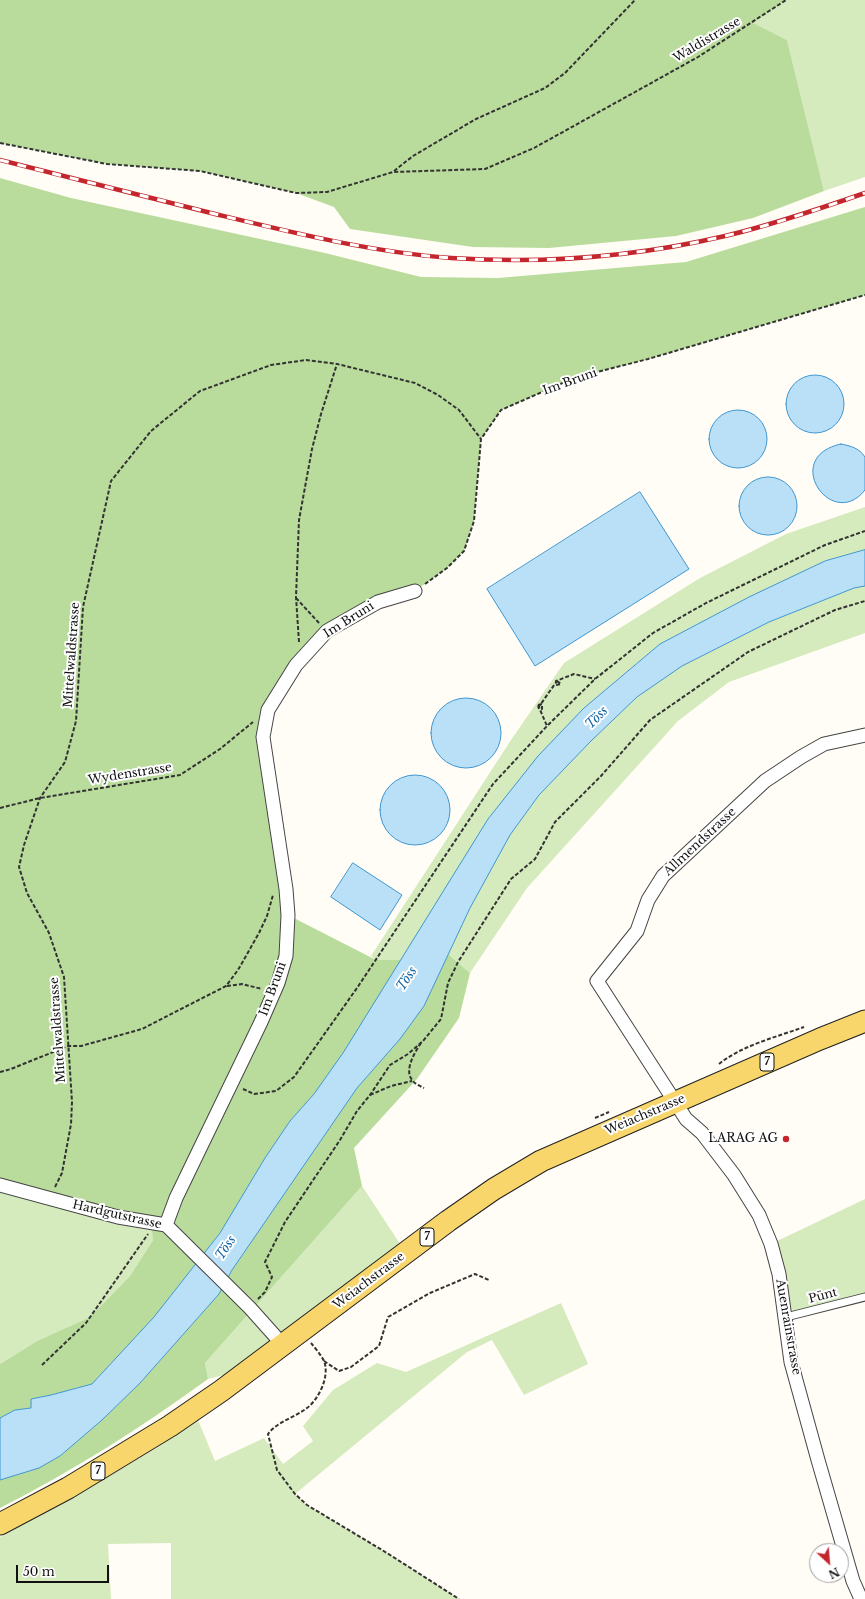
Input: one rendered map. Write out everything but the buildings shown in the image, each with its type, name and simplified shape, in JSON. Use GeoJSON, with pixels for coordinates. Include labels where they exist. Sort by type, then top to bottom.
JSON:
{"type":"FeatureCollection","features":[{"type":"Feature","properties":{"kind":"main road","name":"Weiachstrasse"},"geometry":{"type":"LineString","coordinates":[[0,1524],[68,1488],[170,1426],[283,1345],[448,1221],[494,1189],[547,1158],[820,1039],[865,1021]]}},
{"type":"Feature","properties":{"kind":"street","name":"Im Bruni"},"geometry":{"type":"LineString","coordinates":[[159,1224],[176,1198],[231,1084],[274,993],[286,956],[288,915],[286,889],[262,737],[268,710],[296,665],[327,631],[378,602],[414,592]]}},
{"type":"Feature","properties":{"kind":"street","name":"Allmendstrasse"},"geometry":{"type":"LineString","coordinates":[[675,1102],[597,981],[637,931],[648,900],[662,876],[765,782],[801,757],[824,744],[865,735]]}},
{"type":"Feature","properties":{"kind":"street","name":"Auenrainstrasse"},"geometry":{"type":"LineString","coordinates":[[675,1102],[686,1119],[702,1133],[734,1175],[759,1215],[771,1244],[779,1274],[793,1369],[853,1582],[861,1599]]}},
{"type":"Feature","properties":{"kind":"street","name":"Hardgutstrasse"},"geometry":{"type":"LineString","coordinates":[[0,1185],[118,1217],[159,1224],[180,1238],[249,1306],[283,1345]]}},
{"type":"Feature","properties":{"kind":"lane","name":"Pünt"},"geometry":{"type":"LineString","coordinates":[[786,1317],[865,1296]]}},
{"type":"Feature","properties":{"kind":"path"},"geometry":{"type":"LineString","coordinates":[[0,143],[107,164],[200,170],[296,193],[327,192],[393,172],[413,156],[476,119],[545,88],[565,73],[635,0]]}},
{"type":"Feature","properties":{"kind":"path","name":"Waldistrasse"},"geometry":{"type":"LineString","coordinates":[[393,172],[485,169],[534,148],[698,57],[786,0]]}},
{"type":"Feature","properties":{"kind":"path","name":"Im Bruni"},"geometry":{"type":"LineString","coordinates":[[414,592],[447,568],[464,551],[474,521],[481,439],[500,410],[574,378],[648,359],[865,295]]}},
{"type":"Feature","properties":{"kind":"path","name":"Mittelwaldstrasse"},"geometry":{"type":"LineString","coordinates":[[49,1198],[62,1173],[71,1124],[72,1102],[64,977],[49,933],[27,893],[19,866],[24,845],[40,798],[65,762],[76,721],[83,607],[111,482],[151,431],[200,391],[271,365],[306,360],[337,364],[415,383],[438,395],[459,410],[481,439]]}},
{"type":"Feature","properties":{"kind":"path"},"geometry":{"type":"LineString","coordinates":[[296,665],[300,644],[296,597],[299,520],[321,414],[337,364]]}},
{"type":"Feature","properties":{"kind":"path"},"geometry":{"type":"LineString","coordinates":[[231,1084],[254,1094],[276,1091],[294,1078],[357,988],[493,784],[547,726],[595,679],[653,633],[706,603],[825,544],[865,531]]}},
{"type":"Feature","properties":{"kind":"path"},"geometry":{"type":"LineString","coordinates":[[296,597],[327,631]]}},
{"type":"Feature","properties":{"kind":"path"},"geometry":{"type":"LineString","coordinates":[[249,1306],[265,1292],[271,1281],[272,1277],[265,1262],[285,1222],[340,1140],[357,1111],[370,1095],[390,1065],[408,1054],[423,1040],[441,1019],[448,983],[458,962],[511,879],[535,859],[555,822],[601,776],[650,720],[748,652],[835,610],[865,601]]}},
{"type":"Feature","properties":{"kind":"path"},"geometry":{"type":"LineString","coordinates":[[547,726],[541,712],[538,705],[542,704],[542,709],[538,708],[557,681],[561,684],[556,685],[556,681],[574,674],[595,679]]}},
{"type":"Feature","properties":{"kind":"path","name":"Wydenstrasse"},"geometry":{"type":"LineString","coordinates":[[0,808],[40,798],[180,775],[220,749],[268,710]]}},
{"type":"Feature","properties":{"kind":"path"},"geometry":{"type":"LineString","coordinates":[[226,986],[238,970],[259,933],[267,916],[273,895],[286,889]]}},
{"type":"Feature","properties":{"kind":"path"},"geometry":{"type":"LineString","coordinates":[[0,1072],[68,1046],[80,1046],[142,1029],[226,986],[242,984],[254,986],[274,993]]}},
{"type":"Feature","properties":{"kind":"path"},"geometry":{"type":"LineString","coordinates":[[423,1040],[414,1054],[409,1071],[412,1081],[424,1088]]}},
{"type":"Feature","properties":{"kind":"path"},"geometry":{"type":"LineString","coordinates":[[370,1095],[391,1086],[412,1081]]}},
{"type":"Feature","properties":{"kind":"path"},"geometry":{"type":"LineString","coordinates":[[42,1365],[86,1322],[147,1236],[159,1224]]}},
{"type":"Feature","properties":{"kind":"path"},"geometry":{"type":"LineString","coordinates":[[302,1330],[324,1361],[339,1371],[351,1367],[379,1346],[388,1317],[430,1293],[468,1276],[475,1274],[488,1280]]}},
{"type":"Feature","properties":{"kind":"path"},"geometry":{"type":"LineString","coordinates":[[324,1361],[325,1377],[316,1399],[306,1408],[273,1427],[268,1434],[277,1470],[295,1494],[307,1505],[387,1553],[459,1599]]}},
{"type":"Feature","properties":{"kind":"green space"},"geometry":{"type":"Polygon","coordinates":[[[0,0],[786,0],[753,23],[787,40],[824,191],[753,218],[676,236],[549,248],[473,247],[350,229],[334,207],[296,193],[200,171],[107,164],[0,143],[0,0]]]}},
{"type":"Feature","properties":{"kind":"green space"},"geometry":{"type":"Polygon","coordinates":[[[786,0],[865,0],[865,177],[824,191],[787,40],[752,23],[786,0]]]}},
{"type":"Feature","properties":{"kind":"green space"},"geometry":{"type":"Polygon","coordinates":[[[0,178],[71,198],[325,253],[421,277],[498,278],[686,262],[865,207],[865,295],[648,359],[574,378],[501,410],[481,439],[474,521],[464,551],[447,568],[415,591],[327,631],[296,665],[263,737],[288,915],[376,960],[402,960],[343,1053],[314,1094],[290,1121],[265,1158],[220,1233],[154,1317],[92,1384],[31,1399],[32,1408],[15,1410],[0,1418],[0,1364],[37,1341],[90,1317],[130,1276],[153,1240],[152,1224],[0,1185],[0,178]]]}},
{"type":"Feature","properties":{"kind":"green space"},"geometry":{"type":"Polygon","coordinates":[[[865,507],[865,550],[825,561],[749,597],[660,644],[584,708],[488,819],[402,960],[376,960],[371,956],[511,740],[564,663],[700,578],[786,534],[865,507]]]}},
{"type":"Feature","properties":{"kind":"green space"},"geometry":{"type":"Polygon","coordinates":[[[865,586],[865,633],[729,682],[678,721],[527,888],[470,973],[448,954],[470,908],[510,835],[539,795],[591,741],[637,697],[682,666],[769,622],[854,588],[865,586]]]}},
{"type":"Feature","properties":{"kind":"green space"},"geometry":{"type":"Polygon","coordinates":[[[448,954],[470,973],[459,1018],[417,1079],[354,1148],[362,1186],[205,1363],[208,1379],[107,1448],[0,1508],[0,1480],[39,1468],[60,1456],[102,1420],[140,1383],[219,1294],[232,1270],[357,1088],[400,1039],[424,1006],[448,954]]]}},
{"type":"Feature","properties":{"kind":"green space"},"geometry":{"type":"Polygon","coordinates":[[[0,1185],[153,1224],[153,1240],[130,1276],[90,1317],[37,1341],[0,1364],[0,1185]]]}},
{"type":"Feature","properties":{"kind":"green space"},"geometry":{"type":"Polygon","coordinates":[[[362,1186],[406,1253],[252,1368],[208,1379],[205,1363],[362,1186]]]}},
{"type":"Feature","properties":{"kind":"green space"},"geometry":{"type":"Polygon","coordinates":[[[865,1199],[865,1297],[786,1317],[771,1244],[865,1199]]]}},
{"type":"Feature","properties":{"kind":"green space"},"geometry":{"type":"Polygon","coordinates":[[[561,1303],[588,1364],[524,1395],[492,1340],[467,1352],[295,1494],[307,1505],[387,1553],[459,1599],[171,1599],[171,1543],[108,1544],[111,1599],[0,1599],[0,1537],[153,1450],[198,1420],[215,1461],[264,1438],[283,1464],[313,1441],[303,1426],[333,1390],[377,1363],[406,1372],[561,1303]]]}},
{"type":"Feature","properties":{"kind":"water"},"geometry":{"type":"Polygon","coordinates":[[[815,375],[826,377],[839,388],[842,393],[844,404],[842,415],[831,428],[826,431],[815,433],[804,431],[791,420],[788,415],[786,404],[788,393],[799,380],[804,377],[815,375]]]}},
{"type":"Feature","properties":{"kind":"water"},"geometry":{"type":"Polygon","coordinates":[[[738,410],[749,412],[762,423],[765,428],[767,439],[765,450],[754,463],[749,466],[738,468],[727,466],[714,455],[711,450],[709,439],[711,428],[722,415],[727,412],[738,410]]]}},
{"type":"Feature","properties":{"kind":"water"},"geometry":{"type":"Polygon","coordinates":[[[841,444],[860,451],[865,457],[865,490],[852,501],[839,502],[827,497],[818,488],[813,475],[814,463],[823,451],[841,444]]]}},
{"type":"Feature","properties":{"kind":"water"},"geometry":{"type":"Polygon","coordinates":[[[768,477],[779,479],[792,490],[795,495],[797,506],[795,517],[784,530],[779,533],[768,535],[757,533],[744,522],[741,517],[739,506],[741,495],[752,482],[757,479],[768,477]]]}},
{"type":"Feature","properties":{"kind":"water"},"geometry":{"type":"Polygon","coordinates":[[[640,492],[689,569],[535,666],[487,589],[640,492]]]}},
{"type":"Feature","properties":{"kind":"water","name":"Töss"},"geometry":{"type":"Polygon","coordinates":[[[865,550],[865,586],[854,588],[769,622],[682,666],[637,697],[591,741],[539,795],[510,835],[470,908],[424,1006],[400,1039],[357,1088],[232,1270],[219,1294],[140,1383],[102,1420],[60,1456],[39,1468],[0,1480],[0,1418],[15,1410],[31,1408],[31,1399],[92,1384],[154,1317],[220,1233],[265,1158],[290,1121],[314,1094],[343,1053],[488,819],[538,756],[584,708],[660,644],[749,597],[825,561],[865,550]]]}},
{"type":"Feature","properties":{"kind":"water"},"geometry":{"type":"Polygon","coordinates":[[[466,698],[479,701],[491,708],[498,720],[501,733],[498,746],[491,758],[479,765],[466,768],[453,765],[441,758],[434,746],[431,733],[434,720],[441,708],[453,701],[466,698]]]}},
{"type":"Feature","properties":{"kind":"water"},"geometry":{"type":"Polygon","coordinates":[[[415,775],[428,778],[440,785],[447,797],[450,810],[447,823],[440,835],[428,842],[415,845],[402,842],[390,835],[383,823],[380,810],[383,797],[390,785],[402,778],[415,775]]]}},
{"type":"Feature","properties":{"kind":"water"},"geometry":{"type":"Polygon","coordinates":[[[353,863],[402,895],[380,930],[331,897],[353,863]]]}},
{"type":"Feature","properties":{"kind":"railway"},"geometry":{"type":"LineString","coordinates":[[0,160],[211,213],[330,240],[390,251],[451,258],[485,260],[589,257],[657,249],[725,236],[760,227],[865,193]]}},
{"type":"Feature","properties":{"kind":"place","name":"LARAG AG"},"geometry":{"type":"Point","coordinates":[786,1139]}}]}
